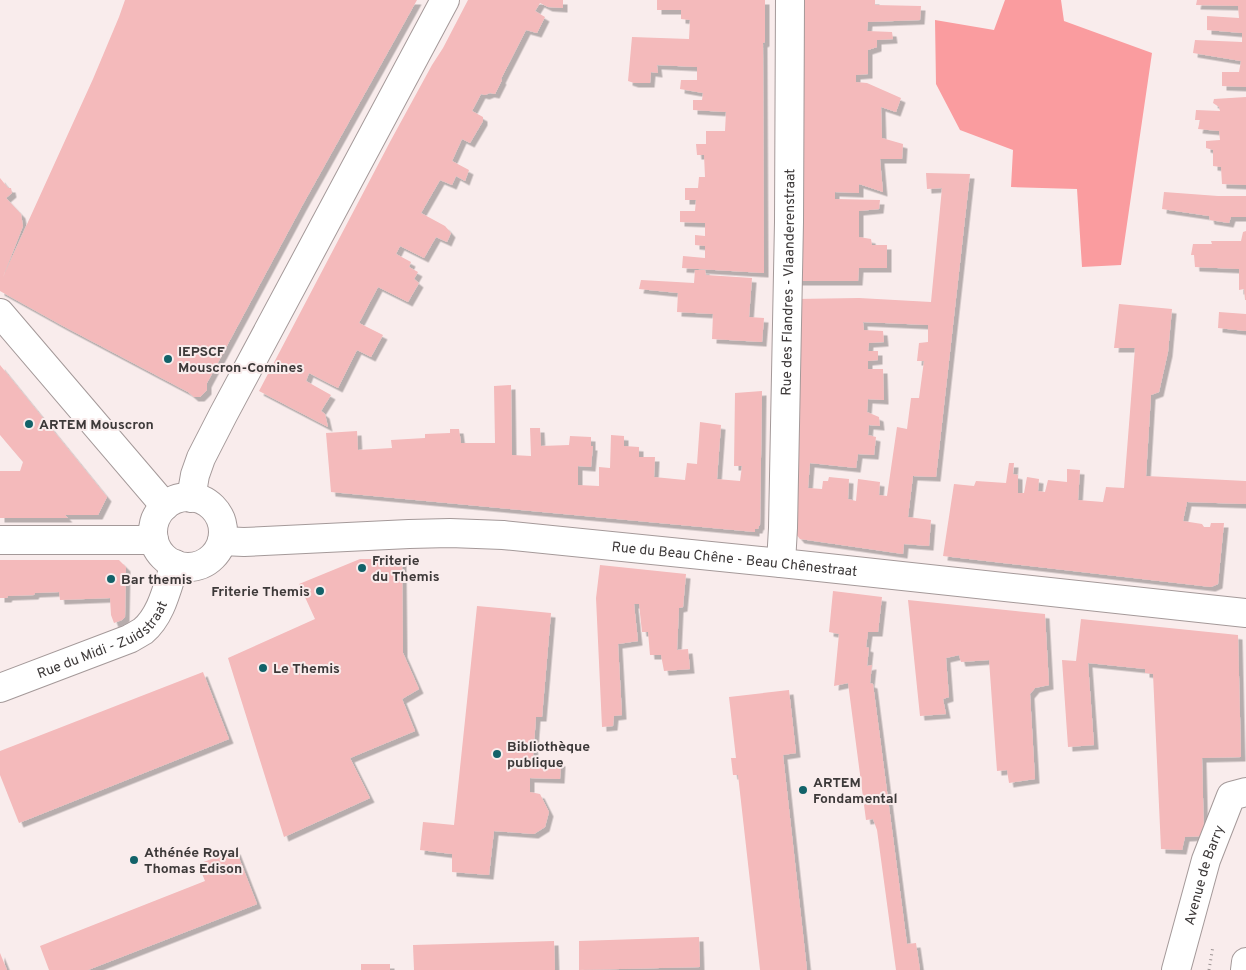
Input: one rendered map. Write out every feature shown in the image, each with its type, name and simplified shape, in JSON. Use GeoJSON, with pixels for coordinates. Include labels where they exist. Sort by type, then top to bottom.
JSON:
{"type":"FeatureCollection","features":[{"type":"Feature","properties":{"kind":"street"},"geometry":{"type":"LineString","coordinates":[[191,498],[198,467],[223,415],[445,0]]}},
{"type":"Feature","properties":{"kind":"street","name":"Rue des Flandres - Vlaanderenstraat"},"geometry":{"type":"LineString","coordinates":[[781,563],[789,232],[790,0]]}},
{"type":"Feature","properties":{"kind":"street"},"geometry":{"type":"LineString","coordinates":[[0,313],[166,506]]}},
{"type":"Feature","properties":{"kind":"street"},"geometry":{"type":"LineString","coordinates":[[191,498],[204,501],[215,510],[221,521],[223,535],[217,552],[204,563],[192,567],[180,566],[164,557],[154,540],[156,518],[166,506],[178,499],[191,498]]}},
{"type":"Feature","properties":{"kind":"street","name":"Rue du Beau Chêne - Beau Chênestraat"},"geometry":{"type":"LineString","coordinates":[[222,541],[244,542],[450,533],[503,535],[1246,613]]}},
{"type":"Feature","properties":{"kind":"street"},"geometry":{"type":"LineString","coordinates":[[0,540],[154,540]]}},
{"type":"Feature","properties":{"kind":"street","name":"Rue du Midi - Zuidstraat"},"geometry":{"type":"LineString","coordinates":[[0,688],[129,640],[142,631],[157,614],[175,564]]}},
{"type":"Feature","properties":{"kind":"street","name":"Avenue de Barry"},"geometry":{"type":"LineString","coordinates":[[1176,970],[1206,860],[1218,827],[1231,796],[1246,792]]}},
{"type":"Feature","properties":{"kind":"street"},"geometry":{"type":"LineString","coordinates":[[1245,970],[1246,962]]}},
{"type":"Feature","properties":{"kind":"shaded area"},"geometry":{"type":"Polygon","coordinates":[[[1005,0],[1061,0],[1064,21],[1152,53],[1121,265],[1082,267],[1077,189],[1011,187],[1013,150],[960,130],[936,84],[935,20],[994,30],[1005,0]]]}},
{"type":"Feature","properties":{"kind":"building","name":"ARTEM Mouscron"},"geometry":{"type":"Polygon","coordinates":[[[125,0],[417,0],[302,206],[207,383],[207,390],[200,397],[194,397],[188,392],[0,291],[0,178],[8,188],[11,188],[12,193],[6,198],[21,214],[23,226],[3,277],[93,79],[125,0]]]}},
{"type":"Feature","properties":{"kind":"building"},"geometry":{"type":"Polygon","coordinates":[[[468,0],[563,0],[563,8],[548,7],[540,3],[535,11],[545,17],[537,33],[526,30],[495,94],[481,94],[472,111],[483,117],[483,121],[470,143],[462,139],[452,161],[469,170],[465,181],[456,176],[452,185],[440,180],[421,213],[445,226],[451,233],[447,242],[436,237],[424,258],[400,246],[396,254],[411,262],[409,267],[418,272],[414,279],[419,283],[408,302],[378,287],[359,323],[383,335],[371,357],[357,350],[338,388],[309,373],[306,381],[331,395],[321,411],[325,414],[328,427],[259,391],[391,140],[468,0]]]}},
{"type":"Feature","properties":{"kind":"building"},"geometry":{"type":"Polygon","coordinates":[[[657,0],[765,0],[765,42],[763,43],[764,273],[682,268],[683,256],[705,258],[705,246],[695,245],[695,235],[705,236],[705,223],[680,222],[680,211],[695,211],[696,200],[685,200],[685,188],[698,188],[699,177],[705,177],[704,155],[697,155],[696,144],[706,144],[706,131],[725,131],[726,112],[693,110],[693,100],[702,100],[703,93],[680,89],[681,80],[697,80],[697,67],[657,65],[658,73],[651,72],[650,83],[628,81],[632,37],[689,39],[690,20],[681,19],[681,10],[657,10],[657,0]]]}},
{"type":"Feature","properties":{"kind":"building"},"geometry":{"type":"Polygon","coordinates":[[[798,0],[875,0],[875,5],[921,6],[920,20],[868,22],[867,31],[892,32],[893,39],[877,40],[877,47],[868,50],[868,74],[856,75],[856,82],[867,83],[901,98],[896,112],[881,107],[882,138],[903,144],[902,159],[880,159],[883,192],[859,184],[859,193],[835,192],[835,199],[880,200],[879,209],[859,211],[859,237],[871,239],[872,245],[887,245],[887,268],[859,268],[858,281],[796,281],[798,0]]]}},
{"type":"Feature","properties":{"kind":"building"},"geometry":{"type":"Polygon","coordinates":[[[1197,0],[1246,0],[1246,87],[1222,86],[1222,72],[1239,72],[1241,61],[1193,53],[1195,40],[1242,42],[1242,33],[1207,30],[1207,16],[1239,18],[1238,6],[1196,5],[1197,0]]]}},
{"type":"Feature","properties":{"kind":"building"},"geometry":{"type":"Polygon","coordinates":[[[1246,97],[1246,185],[1222,184],[1221,167],[1213,166],[1213,150],[1206,148],[1206,141],[1220,140],[1219,131],[1198,129],[1200,120],[1195,120],[1196,110],[1220,111],[1219,107],[1213,103],[1214,99],[1246,97]]]}},
{"type":"Feature","properties":{"kind":"building"},"geometry":{"type":"Polygon","coordinates":[[[926,173],[970,174],[936,477],[913,476],[908,517],[931,520],[929,546],[904,544],[903,554],[800,539],[795,533],[795,299],[859,298],[931,302],[942,188],[927,189],[926,173]],[[863,322],[864,330],[883,331],[884,342],[869,343],[868,351],[878,351],[878,360],[868,361],[868,369],[883,369],[884,400],[868,399],[867,412],[879,417],[880,426],[869,425],[868,435],[876,437],[874,455],[858,454],[856,468],[810,463],[808,488],[822,489],[823,481],[828,481],[829,477],[849,479],[848,499],[856,501],[858,479],[880,482],[879,495],[887,496],[897,427],[907,429],[911,398],[919,398],[924,361],[917,361],[919,343],[928,342],[928,325],[863,322]]]}},
{"type":"Feature","properties":{"kind":"building"},"geometry":{"type":"Polygon","coordinates":[[[1164,192],[1246,196],[1246,217],[1231,217],[1229,223],[1210,220],[1209,216],[1162,209],[1164,192]]]}},
{"type":"Feature","properties":{"kind":"building"},"geometry":{"type":"Polygon","coordinates":[[[1246,231],[1245,300],[1244,289],[1239,290],[1239,269],[1195,267],[1194,255],[1191,255],[1193,244],[1212,244],[1211,241],[1241,241],[1243,232],[1246,231]]]}},
{"type":"Feature","properties":{"kind":"building"},"geometry":{"type":"Polygon","coordinates":[[[695,270],[705,270],[706,275],[752,278],[749,317],[764,318],[762,342],[712,339],[713,314],[677,312],[678,293],[639,289],[641,280],[694,283],[695,270]]]}},
{"type":"Feature","properties":{"kind":"building"},"geometry":{"type":"Polygon","coordinates":[[[1119,304],[1172,309],[1168,352],[1159,392],[1151,395],[1146,476],[1246,481],[1246,504],[1187,502],[1183,521],[1202,524],[1204,527],[1210,527],[1211,523],[1224,523],[1218,584],[1211,587],[943,556],[954,484],[974,486],[976,481],[1006,483],[1009,463],[1014,463],[1013,474],[1018,475],[1018,493],[1024,493],[1027,477],[1039,479],[1038,491],[1045,492],[1048,480],[1067,482],[1067,469],[1080,470],[1078,500],[1103,502],[1106,487],[1124,488],[1135,348],[1114,348],[1119,304]]]}},
{"type":"Feature","properties":{"kind":"building"},"geometry":{"type":"Polygon","coordinates":[[[1219,312],[1246,314],[1246,331],[1218,328],[1219,312]]]}},
{"type":"Feature","properties":{"kind":"building","name":"ARTEM Mouscron"},"geometry":{"type":"Polygon","coordinates":[[[0,365],[107,497],[98,515],[65,515],[68,518],[0,518],[0,471],[20,471],[23,462],[0,435],[0,365]]]}},
{"type":"Feature","properties":{"kind":"building"},"geometry":{"type":"Polygon","coordinates":[[[511,385],[512,455],[531,456],[530,428],[540,428],[541,446],[569,445],[570,436],[591,437],[591,446],[593,446],[591,467],[578,466],[578,485],[599,486],[599,467],[610,468],[611,435],[624,436],[624,446],[639,447],[639,457],[655,457],[654,477],[685,480],[687,463],[697,464],[700,422],[721,425],[717,479],[740,481],[742,466],[734,466],[735,393],[762,391],[760,526],[758,529],[755,529],[755,532],[331,492],[326,433],[357,431],[358,450],[392,448],[391,440],[425,438],[425,434],[450,433],[450,429],[459,429],[461,443],[495,443],[494,386],[511,385]]]}},
{"type":"Feature","properties":{"kind":"building"},"geometry":{"type":"Polygon","coordinates":[[[360,559],[402,559],[403,653],[419,689],[402,699],[415,731],[350,758],[370,798],[284,837],[228,658],[315,619],[299,584],[360,559]]]}},
{"type":"Feature","properties":{"kind":"building"},"geometry":{"type":"Polygon","coordinates":[[[0,560],[119,560],[126,567],[125,617],[114,623],[111,615],[110,598],[60,600],[59,592],[0,598],[0,560]]]}},
{"type":"Feature","properties":{"kind":"building"},"geometry":{"type":"Polygon","coordinates":[[[600,565],[686,574],[683,607],[679,608],[677,650],[688,649],[690,669],[664,671],[661,655],[650,655],[648,632],[642,632],[639,604],[634,604],[638,641],[618,644],[622,715],[614,716],[613,726],[602,727],[596,598],[600,565]]]}},
{"type":"Feature","properties":{"kind":"building"},"geometry":{"type":"Polygon","coordinates":[[[833,591],[882,597],[878,632],[868,632],[866,647],[869,648],[867,666],[872,665],[870,683],[873,684],[907,944],[916,943],[920,970],[896,970],[877,830],[873,819],[866,820],[848,683],[834,686],[839,634],[829,632],[833,591]]]}},
{"type":"Feature","properties":{"kind":"building"},"geometry":{"type":"Polygon","coordinates":[[[908,600],[1045,614],[1049,685],[1035,688],[1030,694],[1035,779],[1009,783],[1007,770],[997,771],[989,660],[961,662],[959,655],[946,658],[949,697],[943,699],[946,714],[920,716],[908,600]]]}},
{"type":"Feature","properties":{"kind":"building"},"geometry":{"type":"Polygon","coordinates":[[[477,606],[551,613],[542,717],[536,717],[533,758],[561,762],[560,779],[530,778],[530,792],[540,794],[549,812],[545,827],[534,834],[494,831],[489,875],[452,872],[452,854],[420,850],[423,822],[454,825],[477,606]]]}},
{"type":"Feature","properties":{"kind":"building"},"geometry":{"type":"Polygon","coordinates":[[[1081,619],[1238,635],[1241,757],[1202,758],[1204,836],[1185,837],[1182,850],[1161,849],[1153,674],[1145,673],[1145,669],[1088,663],[1094,745],[1068,747],[1062,660],[1076,661],[1081,619]]]}},
{"type":"Feature","properties":{"kind":"building"},"geometry":{"type":"Polygon","coordinates":[[[203,672],[229,739],[19,823],[0,775],[0,751],[203,672]]]}},
{"type":"Feature","properties":{"kind":"building"},"geometry":{"type":"Polygon","coordinates":[[[789,690],[796,753],[783,755],[807,970],[760,970],[738,775],[733,775],[731,758],[736,758],[729,697],[789,690]]]}},
{"type":"Feature","properties":{"kind":"building"},"geometry":{"type":"Polygon","coordinates":[[[236,850],[257,904],[88,970],[49,970],[40,946],[205,881],[198,864],[236,850]]]}},
{"type":"Feature","properties":{"kind":"building"},"geometry":{"type":"Polygon","coordinates":[[[699,937],[700,967],[579,970],[579,941],[699,937]]]}},
{"type":"Feature","properties":{"kind":"building"},"geometry":{"type":"Polygon","coordinates":[[[554,941],[555,970],[414,970],[413,945],[554,941]]]}},
{"type":"Feature","properties":{"kind":"building"},"geometry":{"type":"Polygon","coordinates":[[[0,953],[7,970],[0,970],[0,953]]]}},
{"type":"Feature","properties":{"kind":"building"},"geometry":{"type":"Polygon","coordinates":[[[361,964],[390,964],[390,970],[361,970],[361,964]]]}},
{"type":"Feature","properties":{"kind":"place","name":"IEPSCF Mouscron-Comines"},"geometry":{"type":"Point","coordinates":[168,359]}},
{"type":"Feature","properties":{"kind":"place","name":"ARTEM Mouscron"},"geometry":{"type":"Point","coordinates":[29,424]}},
{"type":"Feature","properties":{"kind":"place","name":"Friterie du Themis"},"geometry":{"type":"Point","coordinates":[362,568]}},
{"type":"Feature","properties":{"kind":"place","name":"Bar themis"},"geometry":{"type":"Point","coordinates":[111,579]}},
{"type":"Feature","properties":{"kind":"place","name":"Friterie Themis"},"geometry":{"type":"Point","coordinates":[320,591]}},
{"type":"Feature","properties":{"kind":"place","name":"Le Themis"},"geometry":{"type":"Point","coordinates":[263,668]}},
{"type":"Feature","properties":{"kind":"place","name":"Bibliothèque publique"},"geometry":{"type":"Point","coordinates":[497,754]}},
{"type":"Feature","properties":{"kind":"place","name":"ARTEM Fondamental"},"geometry":{"type":"Point","coordinates":[803,790]}},
{"type":"Feature","properties":{"kind":"place","name":"Athénée Royal Thomas Edison"},"geometry":{"type":"Point","coordinates":[134,860]}}]}
